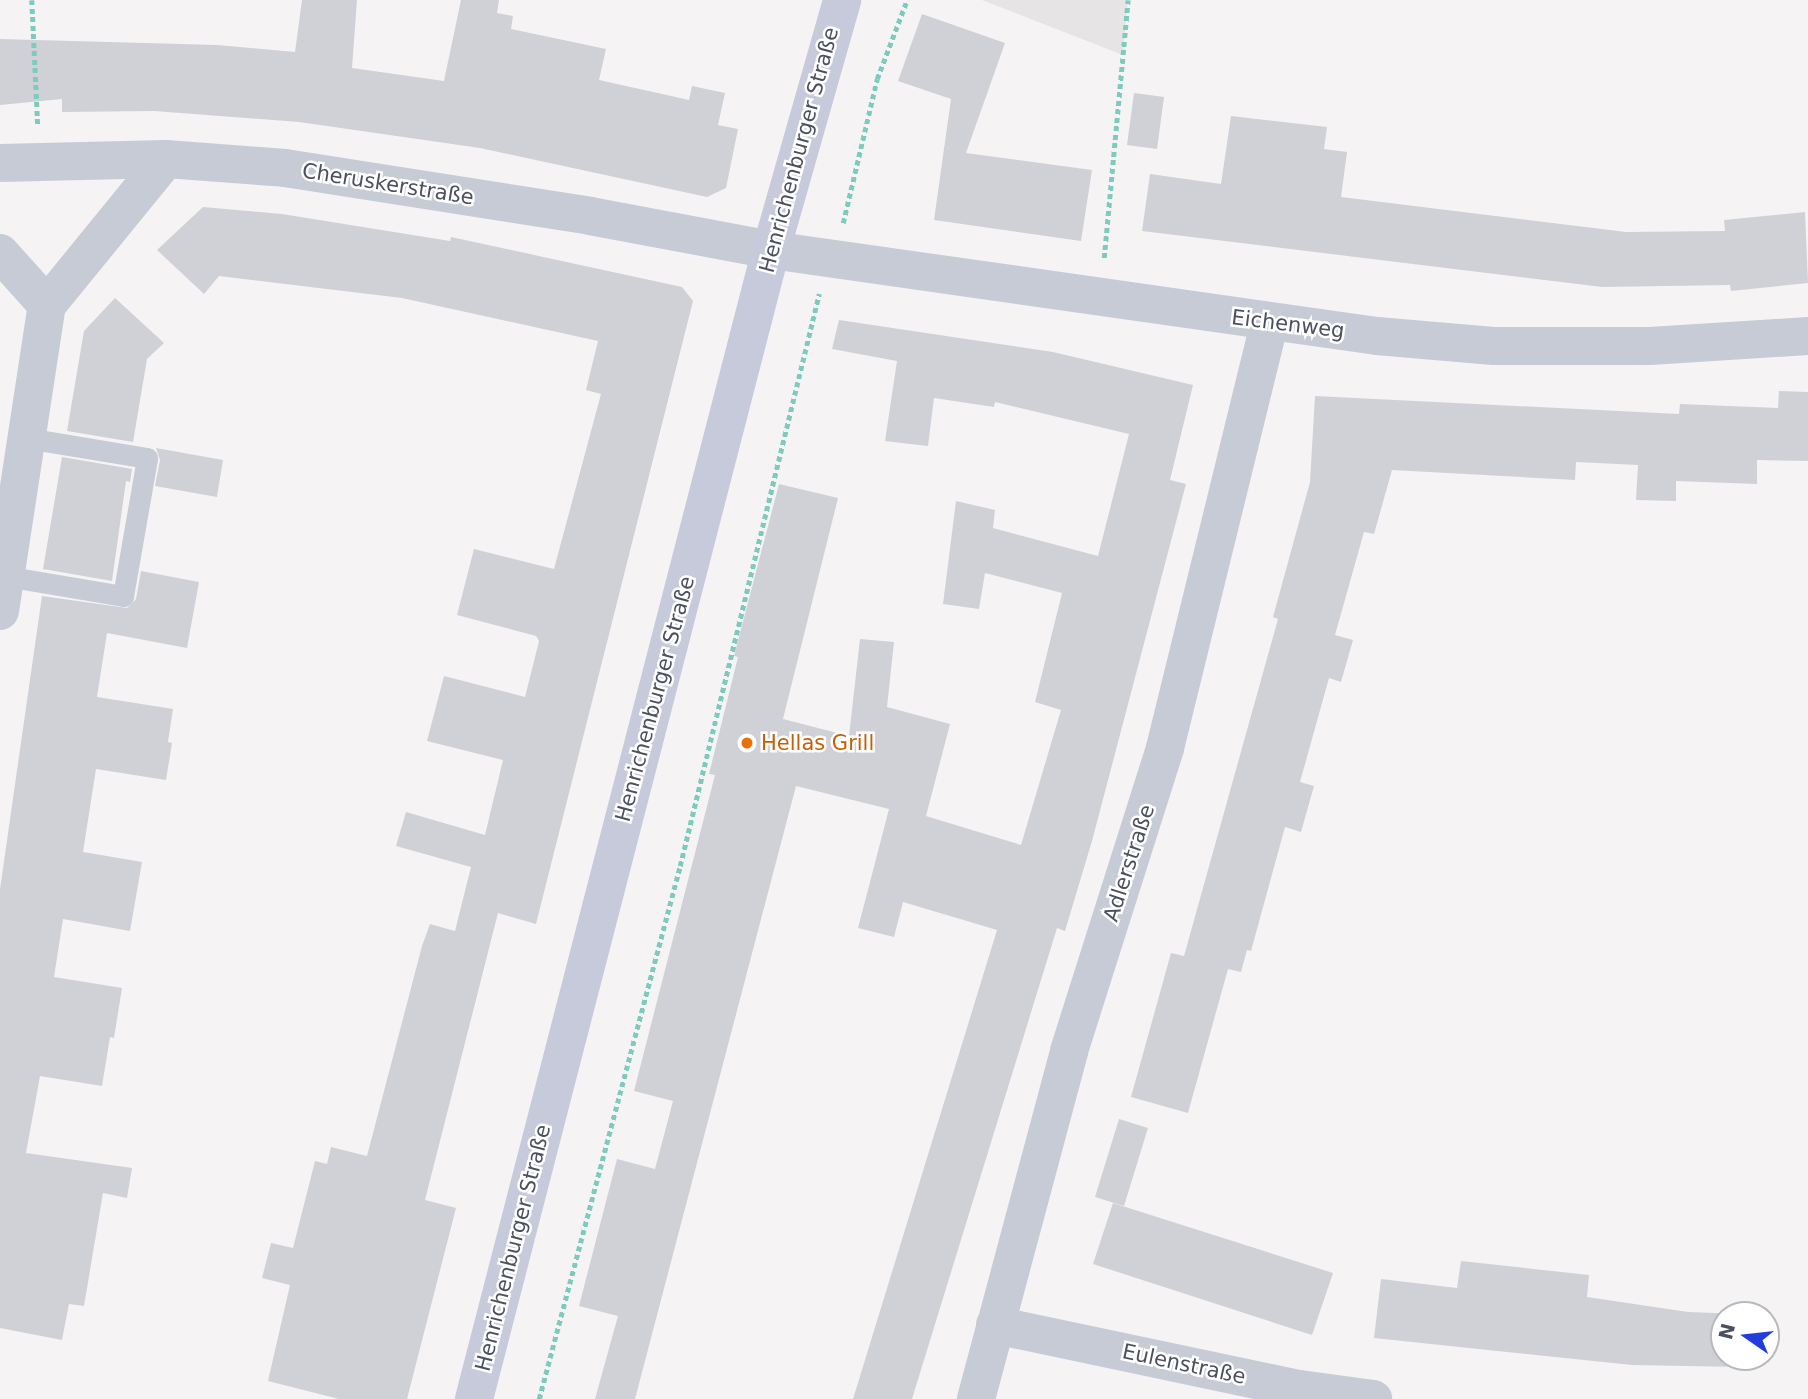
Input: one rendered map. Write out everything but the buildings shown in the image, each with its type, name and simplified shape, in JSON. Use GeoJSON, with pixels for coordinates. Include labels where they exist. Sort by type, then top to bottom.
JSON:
{"type":"FeatureCollection","features":[{"type":"Feature","properties":{"kind":"main road","name":"Henrichenburger Straße"},"geometry":{"type":"LineString","coordinates":[[474,1399],[771,250],[842,0]]}},
{"type":"Feature","properties":{"kind":"street","name":"Cheruskerstraße"},"geometry":{"type":"LineString","coordinates":[[0,163],[37,159],[166,159],[285,168],[590,216],[771,250]]}},
{"type":"Feature","properties":{"kind":"street"},"geometry":{"type":"LineString","coordinates":[[3,593],[47,306],[166,159]]}},
{"type":"Feature","properties":{"kind":"street","name":"Eichenweg"},"geometry":{"type":"LineString","coordinates":[[771,250],[1269,323],[1494,346],[1650,346],[1808,336]]}},
{"type":"Feature","properties":{"kind":"street"},"geometry":{"type":"LineString","coordinates":[[0,253],[47,306]]}},
{"type":"Feature","properties":{"kind":"street","name":"Adlerstraße"},"geometry":{"type":"LineString","coordinates":[[976,1399],[1069,1051],[1165,748],[1269,323]]}},
{"type":"Feature","properties":{"kind":"street","name":"Eulenstraße"},"geometry":{"type":"LineString","coordinates":[[995,1325],[1300,1389],[1373,1399]]}},
{"type":"Feature","properties":{"kind":"lane"},"geometry":{"type":"LineString","coordinates":[[3,593],[123,596],[147,458],[26,438]]}},
{"type":"Feature","properties":{"kind":"path"},"geometry":{"type":"LineString","coordinates":[[32,0],[37,159]]}},
{"type":"Feature","properties":{"kind":"path"},"geometry":{"type":"LineString","coordinates":[[539,1399],[680,866],[831,259],[841,235],[877,79],[907,0]]}},
{"type":"Feature","properties":{"kind":"path"},"geometry":{"type":"LineString","coordinates":[[1100,298],[1129,0]]}},
{"type":"Feature","properties":{"kind":"shaded area"},"geometry":{"type":"Polygon","coordinates":[[[982,0],[1128,0],[1123,55],[982,0]]]}},
{"type":"Feature","properties":{"kind":"place","name":"Hellas Grill"},"geometry":{"type":"Point","coordinates":[747,743]}}]}
